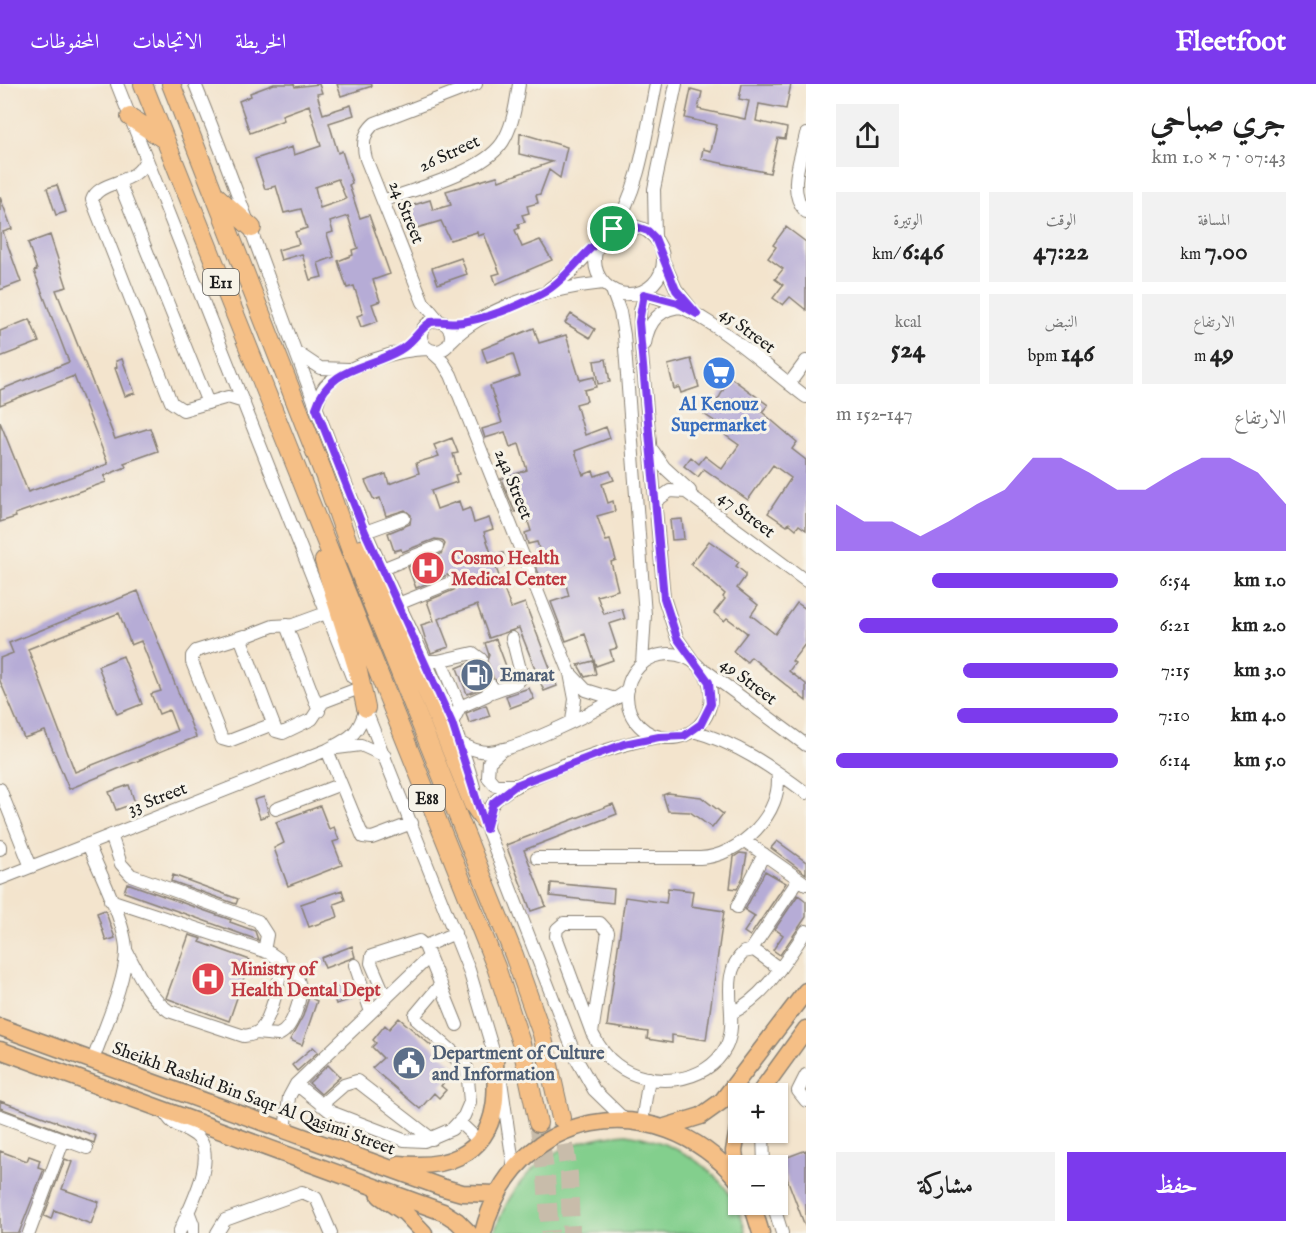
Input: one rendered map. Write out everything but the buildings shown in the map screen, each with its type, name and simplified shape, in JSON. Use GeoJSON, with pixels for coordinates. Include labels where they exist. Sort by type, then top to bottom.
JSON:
{"type":"FeatureCollection","features":[{"type":"Feature","properties":{"kind":"highway","name":"E11"},"geometry":{"type":"LineString","coordinates":[[143,84],[299,479]]}},
{"type":"Feature","properties":{"kind":"highway","name":"E11"},"geometry":{"type":"LineString","coordinates":[[171,84],[325,477]]}},
{"type":"Feature","properties":{"kind":"highway"},"geometry":{"type":"LineString","coordinates":[[130,117],[165,140]]}},
{"type":"Feature","properties":{"kind":"highway"},"geometry":{"type":"LineString","coordinates":[[215,195],[252,228]]}},
{"type":"Feature","properties":{"kind":"highway"},"geometry":{"type":"LineString","coordinates":[[325,477],[401,629],[473,804],[485,825]]}},
{"type":"Feature","properties":{"kind":"highway","name":"E88"},"geometry":{"type":"LineString","coordinates":[[325,477],[351,551],[529,994],[552,1075],[561,1118]]}},
{"type":"Feature","properties":{"kind":"highway"},"geometry":{"type":"LineString","coordinates":[[299,479],[357,667],[366,708]]}},
{"type":"Feature","properties":{"kind":"highway","name":"E88"},"geometry":{"type":"LineString","coordinates":[[299,479],[329,545],[496,968],[521,1043],[538,1123]]}},
{"type":"Feature","properties":{"kind":"main road"},"geometry":{"type":"LineString","coordinates":[[665,1127],[701,1116],[722,1101],[806,991]]}},
{"type":"Feature","properties":{"kind":"main road","name":"Sheikh Rashid Bin Saqr Al Qasimi Street"},"geometry":{"type":"LineString","coordinates":[[0,1027],[452,1191],[498,1194]]}},
{"type":"Feature","properties":{"kind":"main road"},"geometry":{"type":"LineString","coordinates":[[767,1083],[806,1029]]}},
{"type":"Feature","properties":{"kind":"main road"},"geometry":{"type":"LineString","coordinates":[[0,1050],[364,1185],[444,1212],[469,1233]]}},
{"type":"Feature","properties":{"kind":"main road"},"geometry":{"type":"LineString","coordinates":[[371,1161],[418,1166],[441,1165],[462,1156],[479,1141],[494,1110],[495,1056]]}},
{"type":"Feature","properties":{"kind":"main road"},"geometry":{"type":"LineString","coordinates":[[78,1079],[92,1073],[121,1082],[129,1073]]}},
{"type":"Feature","properties":{"kind":"main road"},"geometry":{"type":"LineString","coordinates":[[483,1233],[498,1194],[514,1170],[546,1143],[564,1133],[604,1122],[634,1121],[665,1127],[705,1148],[728,1170]]}},
{"type":"Feature","properties":{"kind":"main road"},"geometry":{"type":"LineString","coordinates":[[364,1185],[405,1213],[424,1233]]}},
{"type":"Feature","properties":{"kind":"main road"},"geometry":{"type":"LineString","coordinates":[[758,1215],[761,1233]]}},
{"type":"Feature","properties":{"kind":"street"},"geometry":{"type":"LineString","coordinates":[[117,84],[326,614],[366,708],[455,933],[479,1000],[495,1056],[507,1113],[514,1170]]}},
{"type":"Feature","properties":{"kind":"street"},"geometry":{"type":"LineString","coordinates":[[195,84],[252,228],[316,408],[365,532],[452,723],[485,825],[577,1060],[594,1090],[634,1121],[649,1078]]}},
{"type":"Feature","properties":{"kind":"street","name":"24 Street"},"geometry":{"type":"LineString","coordinates":[[442,323],[423,302],[366,159],[366,134],[381,120],[476,84]]}},
{"type":"Feature","properties":{"kind":"street","name":"26 Street"},"geometry":{"type":"LineString","coordinates":[[383,201],[478,164],[493,154],[504,140],[511,124],[519,84]]}},
{"type":"Feature","properties":{"kind":"street"},"geometry":{"type":"LineString","coordinates":[[400,351],[431,322],[480,319],[541,294],[571,272],[613,229],[634,186],[656,84]]}},
{"type":"Feature","properties":{"kind":"street"},"geometry":{"type":"LineString","coordinates":[[541,294],[608,286],[625,294],[643,292],[657,280],[663,260],[655,238],[654,189],[676,84]]}},
{"type":"Feature","properties":{"kind":"street"},"geometry":{"type":"LineString","coordinates":[[806,134],[795,184],[797,197],[806,212]]}},
{"type":"Feature","properties":{"kind":"street"},"geometry":{"type":"LineString","coordinates":[[146,158],[139,171],[97,192],[92,197],[92,204],[171,402],[178,409],[188,409],[228,397],[244,402]]}},
{"type":"Feature","properties":{"kind":"street"},"geometry":{"type":"LineString","coordinates":[[119,182],[208,403]]}},
{"type":"Feature","properties":{"kind":"street"},"geometry":{"type":"LineString","coordinates":[[613,229],[631,225],[648,231],[655,238]]}},
{"type":"Feature","properties":{"kind":"street"},"geometry":{"type":"LineString","coordinates":[[600,241],[594,262],[620,312],[624,335],[645,615],[642,664]]}},
{"type":"Feature","properties":{"kind":"street","name":"45 Street"},"geometry":{"type":"LineString","coordinates":[[663,260],[676,290],[697,314]]}},
{"type":"Feature","properties":{"kind":"street"},"geometry":{"type":"LineString","coordinates":[[485,825],[493,803],[516,785],[613,747],[659,737],[675,738],[693,731],[707,715],[711,704],[709,682],[677,638],[667,612],[639,322],[643,292]]}},
{"type":"Feature","properties":{"kind":"street","name":"45 Street"},"geometry":{"type":"LineString","coordinates":[[643,292],[685,307],[697,314],[806,397]]}},
{"type":"Feature","properties":{"kind":"street","name":"24 Street"},"geometry":{"type":"LineString","coordinates":[[422,330],[423,302]]}},
{"type":"Feature","properties":{"kind":"street"},"geometry":{"type":"LineString","coordinates":[[642,357],[646,335],[652,321],[663,311],[685,307]]}},
{"type":"Feature","properties":{"kind":"street"},"geometry":{"type":"LineString","coordinates":[[316,408],[326,386],[352,369],[400,351],[441,351],[480,319]]}},
{"type":"Feature","properties":{"kind":"street"},"geometry":{"type":"LineString","coordinates":[[442,323],[450,331],[450,343]]}},
{"type":"Feature","properties":{"kind":"street"},"geometry":{"type":"LineString","coordinates":[[422,330],[422,342],[430,350]]}},
{"type":"Feature","properties":{"kind":"street","name":"24a Street"},"geometry":{"type":"LineString","coordinates":[[450,343],[451,375]]}},
{"type":"Feature","properties":{"kind":"street","name":"24a Street"},"geometry":{"type":"LineString","coordinates":[[430,350],[443,362],[451,375],[570,673],[575,706],[572,722]]}},
{"type":"Feature","properties":{"kind":"street"},"geometry":{"type":"LineString","coordinates":[[296,351],[320,368],[352,369]]}},
{"type":"Feature","properties":{"kind":"street"},"geometry":{"type":"LineString","coordinates":[[789,384],[806,361]]}},
{"type":"Feature","properties":{"kind":"street","name":"47 Street"},"geometry":{"type":"LineString","coordinates":[[651,446],[664,466],[695,496],[806,581]]}},
{"type":"Feature","properties":{"kind":"street","name":"47 Street"},"geometry":{"type":"LineString","coordinates":[[656,501],[664,493],[675,490],[695,496]]}},
{"type":"Feature","properties":{"kind":"street"},"geometry":{"type":"LineString","coordinates":[[365,532],[404,518]]}},
{"type":"Feature","properties":{"kind":"street"},"geometry":{"type":"LineString","coordinates":[[382,569],[437,547]]}},
{"type":"Feature","properties":{"kind":"street"},"geometry":{"type":"LineString","coordinates":[[397,601],[448,580]]}},
{"type":"Feature","properties":{"kind":"street"},"geometry":{"type":"LineString","coordinates":[[273,724],[229,741],[222,739],[192,662],[192,656],[196,651],[278,624],[286,625],[326,614]]}},
{"type":"Feature","properties":{"kind":"street"},"geometry":{"type":"LineString","coordinates":[[286,625],[319,711]]}},
{"type":"Feature","properties":{"kind":"street"},"geometry":{"type":"LineString","coordinates":[[244,636],[242,642],[273,724],[276,731],[280,733],[315,717],[326,700],[357,689]]}},
{"type":"Feature","properties":{"kind":"street"},"geometry":{"type":"LineString","coordinates":[[452,723],[462,705],[490,689],[517,683],[522,677],[512,638]]}},
{"type":"Feature","properties":{"kind":"street"},"geometry":{"type":"LineString","coordinates":[[425,661],[445,660],[473,653],[481,658]]}},
{"type":"Feature","properties":{"kind":"street"},"geometry":{"type":"LineString","coordinates":[[659,737],[637,723],[628,701],[630,680],[642,664],[663,654],[675,654],[696,664]]}},
{"type":"Feature","properties":{"kind":"street"},"geometry":{"type":"LineString","coordinates":[[445,660],[462,705]]}},
{"type":"Feature","properties":{"kind":"street","name":"49 Street"},"geometry":{"type":"LineString","coordinates":[[696,664],[805,743]]}},
{"type":"Feature","properties":{"kind":"street","name":"24a Street"},"geometry":{"type":"LineString","coordinates":[[570,673],[586,690],[615,699]]}},
{"type":"Feature","properties":{"kind":"street"},"geometry":{"type":"LineString","coordinates":[[459,742],[481,751],[504,749],[572,722],[628,690]]}},
{"type":"Feature","properties":{"kind":"street","name":"33 Street"},"geometry":{"type":"LineString","coordinates":[[0,879],[327,750],[357,731],[366,708]]}},
{"type":"Feature","properties":{"kind":"street"},"geometry":{"type":"LineString","coordinates":[[693,731],[737,747],[777,771],[805,793]]}},
{"type":"Feature","properties":{"kind":"street","name":"33 Street"},"geometry":{"type":"LineString","coordinates":[[327,750],[361,745],[385,756]]}},
{"type":"Feature","properties":{"kind":"street"},"geometry":{"type":"LineString","coordinates":[[504,749],[489,762],[488,777],[495,785],[516,785]]}},
{"type":"Feature","properties":{"kind":"street"},"geometry":{"type":"LineString","coordinates":[[327,750],[363,837],[372,838],[412,823]]}},
{"type":"Feature","properties":{"kind":"street"},"geometry":{"type":"LineString","coordinates":[[537,858],[707,858],[727,852],[746,841],[771,807],[778,790],[777,771]]}},
{"type":"Feature","properties":{"kind":"street"},"geometry":{"type":"LineString","coordinates":[[276,809],[341,784]]}},
{"type":"Feature","properties":{"kind":"street"},"geometry":{"type":"LineString","coordinates":[[0,789],[31,867]]}},
{"type":"Feature","properties":{"kind":"street"},"geometry":{"type":"LineString","coordinates":[[771,807],[786,796],[805,793]]}},
{"type":"Feature","properties":{"kind":"street"},"geometry":{"type":"LineString","coordinates":[[111,835],[121,864],[131,874],[258,921],[267,935],[264,951]]}},
{"type":"Feature","properties":{"kind":"street"},"geometry":{"type":"LineString","coordinates":[[592,1033],[608,932],[600,923],[564,924],[557,929],[556,936],[592,1033],[602,1051],[616,1065],[632,1074],[649,1078],[687,1077],[709,1067],[727,1044],[732,1013],[728,999],[731,979],[741,954],[751,950],[802,882],[746,841]]}},
{"type":"Feature","properties":{"kind":"street"},"geometry":{"type":"LineString","coordinates":[[88,844],[123,933],[126,950],[124,968],[93,1060]]}},
{"type":"Feature","properties":{"kind":"street"},"geometry":{"type":"LineString","coordinates":[[737,907],[764,854]]}},
{"type":"Feature","properties":{"kind":"street"},"geometry":{"type":"LineString","coordinates":[[110,900],[276,956],[282,966],[295,975],[300,988],[290,1026],[278,1035],[256,1033],[238,1035],[169,1011],[149,993],[126,950]]}},
{"type":"Feature","properties":{"kind":"street"},"geometry":{"type":"LineString","coordinates":[[732,1013],[756,998],[780,969],[806,931]]}},
{"type":"Feature","properties":{"kind":"street"},"geometry":{"type":"LineString","coordinates":[[285,1131],[289,1097],[296,1084],[386,998],[427,951],[455,933]]}},
{"type":"Feature","properties":{"kind":"street"},"geometry":{"type":"LineString","coordinates":[[386,998],[371,963],[372,956],[419,941],[427,951],[457,1025]]}},
{"type":"Feature","properties":{"kind":"street"},"geometry":{"type":"LineString","coordinates":[[751,950],[780,969]]}},
{"type":"Feature","properties":{"kind":"street"},"geometry":{"type":"LineString","coordinates":[[355,965],[371,1012]]}},
{"type":"Feature","properties":{"kind":"street"},"geometry":{"type":"LineString","coordinates":[[256,1033],[265,1024],[282,966]]}},
{"type":"Feature","properties":{"kind":"street"},"geometry":{"type":"LineString","coordinates":[[296,1084],[336,1115],[404,1140],[432,1139],[459,1122],[470,1102],[467,1068],[461,1059],[416,1018],[416,1012],[441,984]]}},
{"type":"Feature","properties":{"kind":"street"},"geometry":{"type":"LineString","coordinates":[[775,1083],[779,1065]]}},
{"type":"Feature","properties":{"kind":"street"},"geometry":{"type":"LineString","coordinates":[[806,1075],[798,1091],[806,1101]]}},
{"type":"Feature","properties":{"kind":"street"},"geometry":{"type":"LineString","coordinates":[[321,1105],[348,1082],[361,1083],[432,1139]]}},
{"type":"Feature","properties":{"kind":"street"},"geometry":{"type":"LineString","coordinates":[[164,1110],[175,1126],[200,1139],[206,1154],[206,1162],[179,1233]]}},
{"type":"Feature","properties":{"kind":"street"},"geometry":{"type":"LineString","coordinates":[[0,1116],[87,1148]]}},
{"type":"Feature","properties":{"kind":"street"},"geometry":{"type":"LineString","coordinates":[[459,1122],[479,1141]]}},
{"type":"Feature","properties":{"kind":"street"},"geometry":{"type":"LineString","coordinates":[[32,1232],[64,1139]]}},
{"type":"Feature","properties":{"kind":"street"},"geometry":{"type":"LineString","coordinates":[[217,1233],[225,1220],[302,1192],[316,1198],[331,1233]]}},
{"type":"Feature","properties":{"kind":"street"},"geometry":{"type":"LineString","coordinates":[[188,1211],[192,1219],[193,1233]]}},
{"type":"Feature","properties":{"kind":"street"},"geometry":{"type":"LineString","coordinates":[[776,1215],[782,1233]]}},
{"type":"Feature","properties":{"kind":"green space"},"geometry":{"type":"Polygon","coordinates":[[[627,1134],[647,1138],[667,1145],[702,1165],[728,1192],[728,1215],[740,1215],[746,1233],[494,1233],[503,1210],[514,1191],[528,1174],[561,1150],[603,1137],[627,1134]]]}},
{"type":"Feature","properties":{"kind":"tunnel"},"geometry":{"type":"LineString","coordinates":[[481,659],[491,685]]}},
{"type":"Feature","properties":{"kind":"tunnel"},"geometry":{"type":"LineString","coordinates":[[561,1118],[569,1174],[571,1233]]}},
{"type":"Feature","properties":{"kind":"tunnel"},"geometry":{"type":"LineString","coordinates":[[538,1123],[546,1176],[550,1233]]}},
{"type":"Feature","properties":{"kind":"place","name":"Al Kenouz Supermarket"},"geometry":{"type":"Point","coordinates":[719,373]}},
{"type":"Feature","properties":{"kind":"place","name":"Cosmo Health Medical Center"},"geometry":{"type":"Point","coordinates":[428,568]}},
{"type":"Feature","properties":{"kind":"place","name":"Emarat"},"geometry":{"type":"Point","coordinates":[477,675]}},
{"type":"Feature","properties":{"kind":"place","name":"Ministry of Health Dental Dept"},"geometry":{"type":"Point","coordinates":[208,979]}},
{"type":"Feature","properties":{"kind":"place","name":"Department of Culture and Information"},"geometry":{"type":"Point","coordinates":[409,1063]}},
{"type":"Feature","properties":{"kind":"route"},"geometry":{"type":"LineString","coordinates":[[631,225],[648,231],[655,238],[659,243],[666,270],[676,290],[697,314],[678,303],[644,294],[639,322],[664,598],[677,638],[704,672],[709,682],[711,704],[701,724],[684,736],[659,737],[613,747],[516,785],[493,803],[488,813],[486,829],[452,723],[365,532],[316,408],[322,390],[326,386],[352,369],[400,351],[427,324],[435,321],[444,324],[480,319],[541,294],[571,272],[613,229],[631,225]]}}]}
